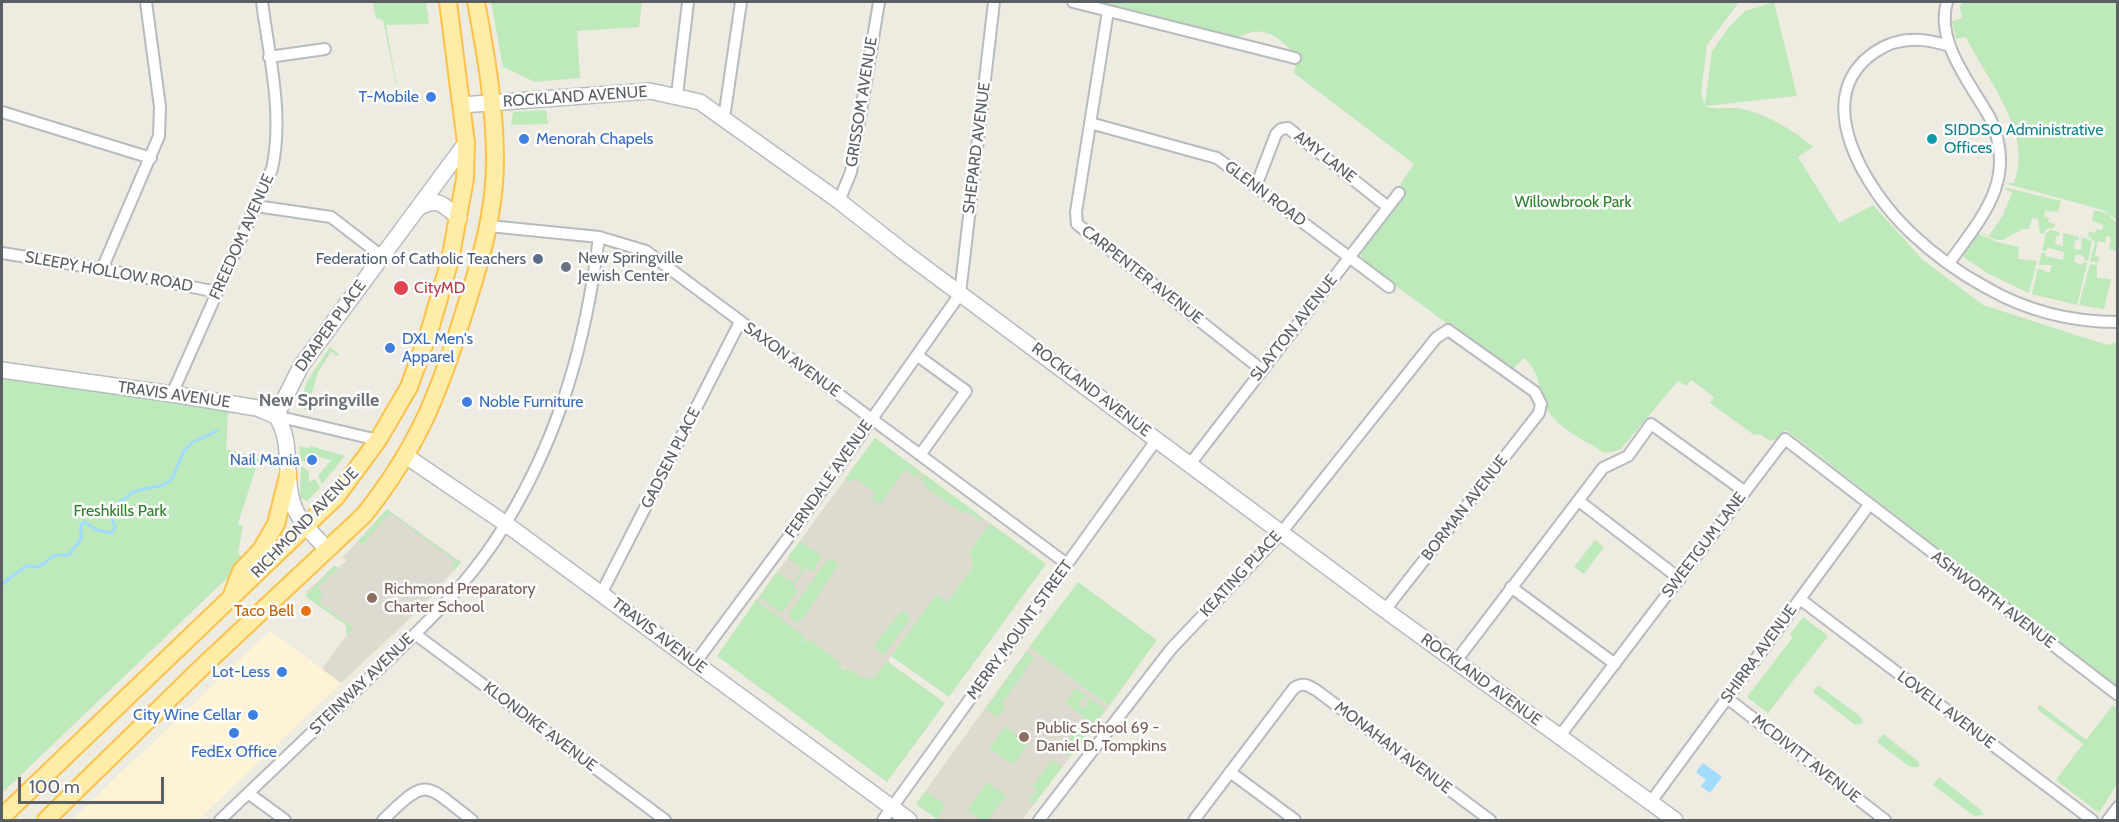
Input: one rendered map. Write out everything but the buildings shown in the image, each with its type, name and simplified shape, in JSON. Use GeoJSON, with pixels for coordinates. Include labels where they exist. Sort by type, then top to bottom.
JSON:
{"type":"FeatureCollection","features":[{"type":"Feature","properties":{"kind":"main road","name":"RICHMOND AVENUE"},"geometry":{"type":"LineString","coordinates":[[2,817],[336,497],[378,440],[415,373],[450,260],[465,179],[466,143],[448,2]]}},
{"type":"Feature","properties":{"kind":"main road","name":"RICHMOND AVENUE"},"geometry":{"type":"LineString","coordinates":[[46,820],[364,515],[386,488],[426,421],[443,381],[489,226],[495,159],[492,102],[476,2]]}},
{"type":"Feature","properties":{"kind":"main road"},"geometry":{"type":"LineString","coordinates":[[230,600],[241,570],[261,550],[276,524],[288,476]]}},
{"type":"Feature","properties":{"kind":"street"},"geometry":{"type":"LineString","coordinates":[[102,269],[159,136],[160,107],[145,2]]}},
{"type":"Feature","properties":{"kind":"street","name":"FREEDOM AVENUE"},"geometry":{"type":"LineString","coordinates":[[172,394],[265,188],[276,151],[277,115],[262,2]]}},
{"type":"Feature","properties":{"kind":"street"},"geometry":{"type":"LineString","coordinates":[[677,95],[688,2]]}},
{"type":"Feature","properties":{"kind":"street"},"geometry":{"type":"LineString","coordinates":[[724,118],[741,2]]}},
{"type":"Feature","properties":{"kind":"street","name":"GRISSOM AVENUE"},"geometry":{"type":"LineString","coordinates":[[839,201],[851,172],[879,2]]}},
{"type":"Feature","properties":{"kind":"street","name":"SHEPARD AVENUE"},"geometry":{"type":"LineString","coordinates":[[960,294],[994,2]]}},
{"type":"Feature","properties":{"kind":"street"},"geometry":{"type":"LineString","coordinates":[[1073,2],[1295,58]]}},
{"type":"Feature","properties":{"kind":"street"},"geometry":{"type":"LineString","coordinates":[[1943,4],[1949,46],[1990,118],[1998,137],[2001,158],[1993,197],[1949,263]]}},
{"type":"Feature","properties":{"kind":"street","name":"CARPENTER AVENUE"},"geometry":{"type":"LineString","coordinates":[[1108,11],[1076,212],[1080,227],[1262,370]]}},
{"type":"Feature","properties":{"kind":"street"},"geometry":{"type":"LineString","coordinates":[[1949,46],[1922,39],[1908,39],[1884,46],[1873,53],[1856,71],[1848,88],[1844,110],[1846,129],[1854,150],[1878,194],[1909,231],[1949,263],[1986,288],[2031,308],[2077,319],[2118,322]]}},
{"type":"Feature","properties":{"kind":"street"},"geometry":{"type":"LineString","coordinates":[[269,57],[325,49]]}},
{"type":"Feature","properties":{"kind":"street","name":"ROCKLAND AVENUE"},"geometry":{"type":"LineString","coordinates":[[462,105],[633,92],[677,95],[700,102],[839,201],[1281,533],[1674,820]]}},
{"type":"Feature","properties":{"kind":"street"},"geometry":{"type":"LineString","coordinates":[[2,112],[150,158]]}},
{"type":"Feature","properties":{"kind":"street","name":"GLENN ROAD"},"geometry":{"type":"LineString","coordinates":[[1090,123],[1216,158],[1389,287]]}},
{"type":"Feature","properties":{"kind":"street","name":"AMY LANE"},"geometry":{"type":"LineString","coordinates":[[1256,186],[1276,134],[1281,129],[1288,128],[1388,207]]}},
{"type":"Feature","properties":{"kind":"street","name":"DRAPER PLACE"},"geometry":{"type":"LineString","coordinates":[[276,416],[301,366],[466,143]]}},
{"type":"Feature","properties":{"kind":"street","name":"SLAYTON AVENUE"},"geometry":{"type":"LineString","coordinates":[[1190,464],[1399,194]]}},
{"type":"Feature","properties":{"kind":"street"},"geometry":{"type":"LineString","coordinates":[[418,208],[432,201],[437,202],[459,218]]}},
{"type":"Feature","properties":{"kind":"street"},"geometry":{"type":"LineString","coordinates":[[256,206],[332,217],[383,256]]}},
{"type":"Feature","properties":{"kind":"street","name":"SAXON AVENUE"},"geometry":{"type":"LineString","coordinates":[[489,226],[599,237],[646,251],[1067,564]]}},
{"type":"Feature","properties":{"kind":"street","name":"STEINWAY AVENUE"},"geometry":{"type":"LineString","coordinates":[[220,820],[415,634],[463,583],[506,524],[548,442],[574,373],[589,310],[599,237]]}},
{"type":"Feature","properties":{"kind":"street","name":"SLEEPY HOLLOW ROAD"},"geometry":{"type":"LineString","coordinates":[[2,253],[102,269],[217,292]]}},
{"type":"Feature","properties":{"kind":"street","name":"FERNDALE AVENUE"},"geometry":{"type":"LineString","coordinates":[[695,663],[918,356],[960,294]]}},
{"type":"Feature","properties":{"kind":"street","name":"GADSEN PLACE"},"geometry":{"type":"LineString","coordinates":[[601,594],[740,322]]}},
{"type":"Feature","properties":{"kind":"street","name":"KEATING PLACE"},"geometry":{"type":"LineString","coordinates":[[1039,820],[1171,649],[1281,533],[1436,338],[1446,330],[1535,392],[1541,404]]}},
{"type":"Feature","properties":{"kind":"street"},"geometry":{"type":"LineString","coordinates":[[918,356],[966,391],[920,455]]}},
{"type":"Feature","properties":{"kind":"street","name":"TRAVIS AVENUE"},"geometry":{"type":"LineString","coordinates":[[2,370],[257,408],[276,416],[378,440]]}},
{"type":"Feature","properties":{"kind":"street","name":"BORMAN AVENUE"},"geometry":{"type":"LineString","coordinates":[[1385,610],[1539,413],[1541,404]]}},
{"type":"Feature","properties":{"kind":"street"},"geometry":{"type":"LineString","coordinates":[[276,416],[285,432],[288,476],[293,504],[305,526],[327,549]]}},
{"type":"Feature","properties":{"kind":"street"},"geometry":{"type":"LineString","coordinates":[[1456,661],[1603,468],[1628,456],[1651,423],[1744,491]]}},
{"type":"Feature","properties":{"kind":"street","name":"SWEETGUM LANE"},"geometry":{"type":"LineString","coordinates":[[1559,737],[1785,439],[1869,505]]}},
{"type":"Feature","properties":{"kind":"street","name":"MERRY MOUNT STREET"},"geometry":{"type":"LineString","coordinates":[[888,814],[1157,440]]}},
{"type":"Feature","properties":{"kind":"street","name":"TRAVIS AVENUE"},"geometry":{"type":"LineString","coordinates":[[406,456],[506,524],[695,663],[888,814],[909,820]]}},
{"type":"Feature","properties":{"kind":"street"},"geometry":{"type":"LineString","coordinates":[[1579,501],[1680,579]]}},
{"type":"Feature","properties":{"kind":"street","name":"SHIRRA AVENUE"},"geometry":{"type":"LineString","coordinates":[[1650,803],[1869,505]]}},
{"type":"Feature","properties":{"kind":"street","name":"ASHWORTH AVENUE"},"geometry":{"type":"LineString","coordinates":[[1869,505],[2118,695]]}},
{"type":"Feature","properties":{"kind":"street"},"geometry":{"type":"LineString","coordinates":[[1511,587],[1615,664]]}},
{"type":"Feature","properties":{"kind":"street","name":"LOVELL AVENUE"},"geometry":{"type":"LineString","coordinates":[[1800,599],[2092,820]]}},
{"type":"Feature","properties":{"kind":"street","name":"KLONDIKE AVENUE"},"geometry":{"type":"LineString","coordinates":[[415,634],[665,820]]}},
{"type":"Feature","properties":{"kind":"street","name":"MONAHAN AVENUE"},"geometry":{"type":"LineString","coordinates":[[1230,772],[1294,688],[1306,684],[1490,820]]}},
{"type":"Feature","properties":{"kind":"street","name":"MCDIVITT AVENUE"},"geometry":{"type":"LineString","coordinates":[[1727,698],[1885,820]]}},
{"type":"Feature","properties":{"kind":"street"},"geometry":{"type":"LineString","coordinates":[[1194,820],[1230,772],[1295,820]]}},
{"type":"Feature","properties":{"kind":"street"},"geometry":{"type":"LineString","coordinates":[[383,820],[416,789],[423,789],[432,790],[472,820]]}},
{"type":"Feature","properties":{"kind":"street"},"geometry":{"type":"LineString","coordinates":[[248,793],[285,820]]}},
{"type":"Feature","properties":{"kind":"street"},"geometry":{"type":"LineString","coordinates":[[2108,820],[2118,807]]}},
{"type":"Feature","properties":{"kind":"shaded area"},"geometry":{"type":"Polygon","coordinates":[[[875,438],[990,523],[969,552],[973,567],[947,602],[937,595],[888,660],[890,663],[877,681],[864,683],[754,604],[875,438]]]}},
{"type":"Feature","properties":{"kind":"shaded area","name":"Richmond Preparatory Charter School"},"geometry":{"type":"Polygon","coordinates":[[[387,509],[461,562],[424,605],[341,683],[322,669],[353,627],[306,592],[335,565],[338,568],[346,561],[343,557],[387,509]]]}},
{"type":"Feature","properties":{"kind":"shaded area"},"geometry":{"type":"Polygon","coordinates":[[[270,631],[341,683],[198,820],[72,820],[270,631]]]}},
{"type":"Feature","properties":{"kind":"shaded area","name":"Public School 69 - Daniel D. Tompkins"},"geometry":{"type":"Polygon","coordinates":[[[1029,647],[1109,706],[1022,820],[939,820],[916,804],[1029,647]]]}},
{"type":"Feature","properties":{"kind":"green space"},"geometry":{"type":"Polygon","coordinates":[[[373,2],[426,2],[429,24],[386,25],[400,105],[383,20],[376,18],[373,2]]]}},
{"type":"Feature","properties":{"kind":"green space"},"geometry":{"type":"Polygon","coordinates":[[[491,2],[642,2],[639,27],[577,31],[580,78],[535,82],[503,67],[491,2]]]}},
{"type":"Feature","properties":{"kind":"green space","name":"Willowbrook Park"},"geometry":{"type":"Polygon","coordinates":[[[1099,2],[1739,2],[1707,45],[1701,93],[1705,105],[1712,51],[1729,27],[1745,11],[1774,2],[1797,96],[1705,106],[1738,108],[1762,115],[1805,140],[1813,147],[1798,157],[1839,223],[1873,205],[1923,260],[1983,305],[2107,345],[2117,342],[2117,687],[1786,430],[1777,439],[1770,441],[1760,434],[1754,435],[1710,403],[1714,397],[1691,380],[1686,386],[1678,381],[1620,450],[1605,453],[1572,433],[1551,415],[1543,400],[1536,375],[1524,358],[1514,368],[1509,369],[1362,261],[1361,253],[1406,193],[1399,186],[1414,164],[1294,73],[1297,56],[1276,37],[1262,32],[1245,34],[1235,39],[1099,2]]]}},
{"type":"Feature","properties":{"kind":"green space"},"geometry":{"type":"Polygon","coordinates":[[[1963,2],[2117,2],[2117,220],[2103,210],[2004,183],[2014,183],[2019,164],[2018,145],[2005,107],[1966,37],[1956,39],[1952,21],[1962,18],[1960,7],[1963,2]]]}},
{"type":"Feature","properties":{"kind":"green space"},"geometry":{"type":"Polygon","coordinates":[[[546,110],[548,124],[511,125],[513,112],[546,110]]]}},
{"type":"Feature","properties":{"kind":"green space"},"geometry":{"type":"Polygon","coordinates":[[[2003,187],[2061,201],[2058,212],[2045,211],[2044,216],[2049,218],[2048,222],[2055,224],[2054,228],[2046,229],[2044,234],[2040,233],[2038,219],[2032,218],[2029,229],[2022,229],[2003,240],[1994,239],[1980,232],[1989,236],[2003,215],[2012,193],[2003,187]]]}},
{"type":"Feature","properties":{"kind":"green space"},"geometry":{"type":"Polygon","coordinates":[[[2094,210],[2108,214],[2117,224],[2117,251],[2109,249],[2111,237],[2106,236],[2105,243],[2098,241],[2095,256],[2099,257],[2098,263],[2090,261],[2095,242],[2088,236],[2089,232],[2095,233],[2096,229],[2102,230],[2103,225],[2092,221],[2094,210]]]}},
{"type":"Feature","properties":{"kind":"green space"},"geometry":{"type":"Polygon","coordinates":[[[2051,230],[2060,232],[2059,236],[2056,236],[2055,244],[2063,246],[2063,233],[2079,237],[2078,241],[2075,240],[2074,249],[2081,250],[2082,237],[2092,241],[2088,261],[2084,260],[2084,256],[2076,254],[2074,262],[2082,265],[2083,262],[2087,263],[2077,305],[2032,294],[2038,268],[2050,273],[2052,265],[2039,265],[2042,252],[2046,253],[2045,256],[2063,260],[2064,252],[2048,248],[2046,251],[2042,250],[2046,233],[2051,230]]]}},
{"type":"Feature","properties":{"kind":"green space"},"geometry":{"type":"Polygon","coordinates":[[[1977,233],[1997,242],[2019,247],[2018,259],[2037,261],[2029,293],[1989,274],[1962,256],[1977,233]]]}},
{"type":"Feature","properties":{"kind":"green space"},"geometry":{"type":"Polygon","coordinates":[[[2090,264],[2097,265],[2097,278],[2111,279],[2104,309],[2079,305],[2090,264]]]}},
{"type":"Feature","properties":{"kind":"green space"},"geometry":{"type":"Polygon","coordinates":[[[330,347],[339,354],[337,356],[331,352],[318,372],[308,406],[315,408],[315,412],[298,408],[307,381],[330,347]]]}},
{"type":"Feature","properties":{"kind":"green space","name":"Freshkills Park"},"geometry":{"type":"Polygon","coordinates":[[[2,379],[128,392],[229,411],[226,449],[259,458],[238,524],[243,526],[238,553],[246,560],[2,793],[2,379]]]}},
{"type":"Feature","properties":{"kind":"green space"},"geometry":{"type":"Polygon","coordinates":[[[875,438],[921,472],[917,478],[905,470],[880,505],[872,499],[876,493],[854,478],[851,482],[845,479],[875,438]]]}},
{"type":"Feature","properties":{"kind":"green space"},"geometry":{"type":"Polygon","coordinates":[[[299,446],[309,448],[310,446],[345,456],[322,484],[318,476],[331,460],[309,455],[309,465],[301,460],[299,446]]]}},
{"type":"Feature","properties":{"kind":"green space"},"geometry":{"type":"Polygon","coordinates":[[[301,465],[309,472],[309,482],[315,479],[320,488],[307,501],[300,498],[301,465]]]}},
{"type":"Feature","properties":{"kind":"green space"},"geometry":{"type":"Polygon","coordinates":[[[924,474],[983,518],[981,522],[966,511],[963,514],[925,487],[926,484],[920,480],[924,474]]]}},
{"type":"Feature","properties":{"kind":"green space"},"geometry":{"type":"Polygon","coordinates":[[[387,509],[461,562],[454,571],[451,569],[455,562],[390,513],[362,545],[358,542],[387,509]]]}},
{"type":"Feature","properties":{"kind":"green space"},"geometry":{"type":"Polygon","coordinates":[[[990,523],[1046,564],[949,697],[891,656],[937,594],[947,602],[973,567],[969,552],[990,523]]]}},
{"type":"Feature","properties":{"kind":"green space"},"geometry":{"type":"Polygon","coordinates":[[[1595,540],[1604,547],[1584,574],[1574,567],[1595,540]]]}},
{"type":"Feature","properties":{"kind":"green space"},"geometry":{"type":"Polygon","coordinates":[[[800,541],[822,556],[813,572],[806,568],[793,586],[799,591],[781,613],[759,597],[777,572],[793,582],[802,568],[787,558],[800,541]]]}},
{"type":"Feature","properties":{"kind":"green space"},"geometry":{"type":"Polygon","coordinates":[[[833,560],[839,564],[803,619],[795,623],[788,615],[826,561],[833,560]]]}},
{"type":"Feature","properties":{"kind":"green space"},"geometry":{"type":"Polygon","coordinates":[[[335,565],[343,575],[336,570],[318,587],[323,595],[319,602],[353,627],[347,636],[346,625],[305,596],[335,565]]]}},
{"type":"Feature","properties":{"kind":"green space"},"geometry":{"type":"Polygon","coordinates":[[[1078,582],[1157,640],[1109,706],[1029,647],[1078,582]]]}},
{"type":"Feature","properties":{"kind":"green space"},"geometry":{"type":"Polygon","coordinates":[[[756,600],[805,637],[803,640],[806,642],[810,640],[840,662],[838,665],[846,671],[848,668],[865,679],[875,677],[887,661],[945,703],[887,782],[717,656],[756,600]]]}},
{"type":"Feature","properties":{"kind":"green space"},"geometry":{"type":"Polygon","coordinates":[[[902,610],[909,615],[910,620],[884,655],[873,647],[902,610]]]}},
{"type":"Feature","properties":{"kind":"green space"},"geometry":{"type":"Polygon","coordinates":[[[1803,617],[1828,636],[1768,713],[1747,697],[1793,637],[1790,634],[1803,617]]]}},
{"type":"Feature","properties":{"kind":"green space"},"geometry":{"type":"Polygon","coordinates":[[[1026,652],[1035,657],[1002,704],[1006,707],[998,718],[985,709],[1026,652]]]}},
{"type":"Feature","properties":{"kind":"green space"},"geometry":{"type":"Polygon","coordinates":[[[1818,685],[1861,717],[1863,723],[1855,725],[1813,692],[1818,685]]]}},
{"type":"Feature","properties":{"kind":"green space"},"geometry":{"type":"Polygon","coordinates":[[[1076,688],[1087,696],[1080,701],[1079,707],[1085,708],[1089,698],[1106,709],[1070,757],[1061,750],[1085,718],[1065,703],[1076,688]]]}},
{"type":"Feature","properties":{"kind":"green space"},"geometry":{"type":"Polygon","coordinates":[[[2040,705],[2086,740],[2113,705],[2117,708],[2117,784],[2099,813],[2056,780],[2083,744],[2037,709],[2040,705]]]}},
{"type":"Feature","properties":{"kind":"green space"},"geometry":{"type":"Polygon","coordinates":[[[1005,726],[1029,743],[1013,765],[989,748],[1005,726]]]}},
{"type":"Feature","properties":{"kind":"green space"},"geometry":{"type":"Polygon","coordinates":[[[1883,734],[1918,761],[1919,767],[1910,767],[1877,742],[1883,734]]]}},
{"type":"Feature","properties":{"kind":"green space"},"geometry":{"type":"Polygon","coordinates":[[[1052,760],[1062,767],[1034,804],[1029,800],[1037,790],[1032,786],[1052,760]]]}},
{"type":"Feature","properties":{"kind":"green space"},"geometry":{"type":"Polygon","coordinates":[[[1939,777],[1981,810],[1984,815],[1974,816],[1933,785],[1939,777]]]}},
{"type":"Feature","properties":{"kind":"green space"},"geometry":{"type":"Polygon","coordinates":[[[987,782],[1007,796],[988,820],[981,820],[967,810],[987,782]]]}},
{"type":"Feature","properties":{"kind":"green space"},"geometry":{"type":"Polygon","coordinates":[[[926,791],[946,805],[937,819],[916,804],[926,791]]]}},
{"type":"Feature","properties":{"kind":"water"},"geometry":{"type":"Polygon","coordinates":[[[1703,763],[1722,777],[1710,793],[1701,786],[1706,780],[1696,772],[1703,763]]]}},
{"type":"Feature","properties":{"kind":"waterway"},"geometry":{"type":"LineString","coordinates":[[2,584],[26,566],[39,567],[55,555],[69,555],[81,539],[81,525],[84,522],[97,530],[112,533],[115,528],[110,513],[113,507],[135,491],[164,485],[172,479],[184,451],[193,442],[217,431]]}},
{"type":"Feature","properties":{"kind":"place","name":"T-Mobile"},"geometry":{"type":"Point","coordinates":[431,97]}},
{"type":"Feature","properties":{"kind":"place","name":"Menorah Chapels"},"geometry":{"type":"Point","coordinates":[524,139]}},
{"type":"Feature","properties":{"kind":"place","name":"SIDDSO Administrative Offices"},"geometry":{"type":"Point","coordinates":[1932,139]}},
{"type":"Feature","properties":{"kind":"place","name":"Federation of Catholic Teachers"},"geometry":{"type":"Point","coordinates":[538,259]}},
{"type":"Feature","properties":{"kind":"place","name":"New Springville Jewish Center"},"geometry":{"type":"Point","coordinates":[566,267]}},
{"type":"Feature","properties":{"kind":"place","name":"CityMD"},"geometry":{"type":"Point","coordinates":[401,288]}},
{"type":"Feature","properties":{"kind":"place","name":"DXL Men's Apparel"},"geometry":{"type":"Point","coordinates":[390,348]}},
{"type":"Feature","properties":{"kind":"place","name":"Noble Furniture"},"geometry":{"type":"Point","coordinates":[467,402]}},
{"type":"Feature","properties":{"kind":"place","name":"Nail Mania"},"geometry":{"type":"Point","coordinates":[312,460]}},
{"type":"Feature","properties":{"kind":"place","name":"Richmond Preparatory Charter School"},"geometry":{"type":"Point","coordinates":[372,598]}},
{"type":"Feature","properties":{"kind":"place","name":"Taco Bell"},"geometry":{"type":"Point","coordinates":[306,611]}},
{"type":"Feature","properties":{"kind":"place","name":"Lot-Less"},"geometry":{"type":"Point","coordinates":[282,672]}},
{"type":"Feature","properties":{"kind":"place","name":"City Wine Cellar"},"geometry":{"type":"Point","coordinates":[253,715]}},
{"type":"Feature","properties":{"kind":"place","name":"FedEx Office"},"geometry":{"type":"Point","coordinates":[234,733]}},
{"type":"Feature","properties":{"kind":"place","name":"Public School 69 - Daniel D. Tompkins"},"geometry":{"type":"Point","coordinates":[1024,737]}},
{"type":"Feature","properties":{"kind":"district","name":"New Springville"},"geometry":{"type":"Point","coordinates":[319,401]}}]}
